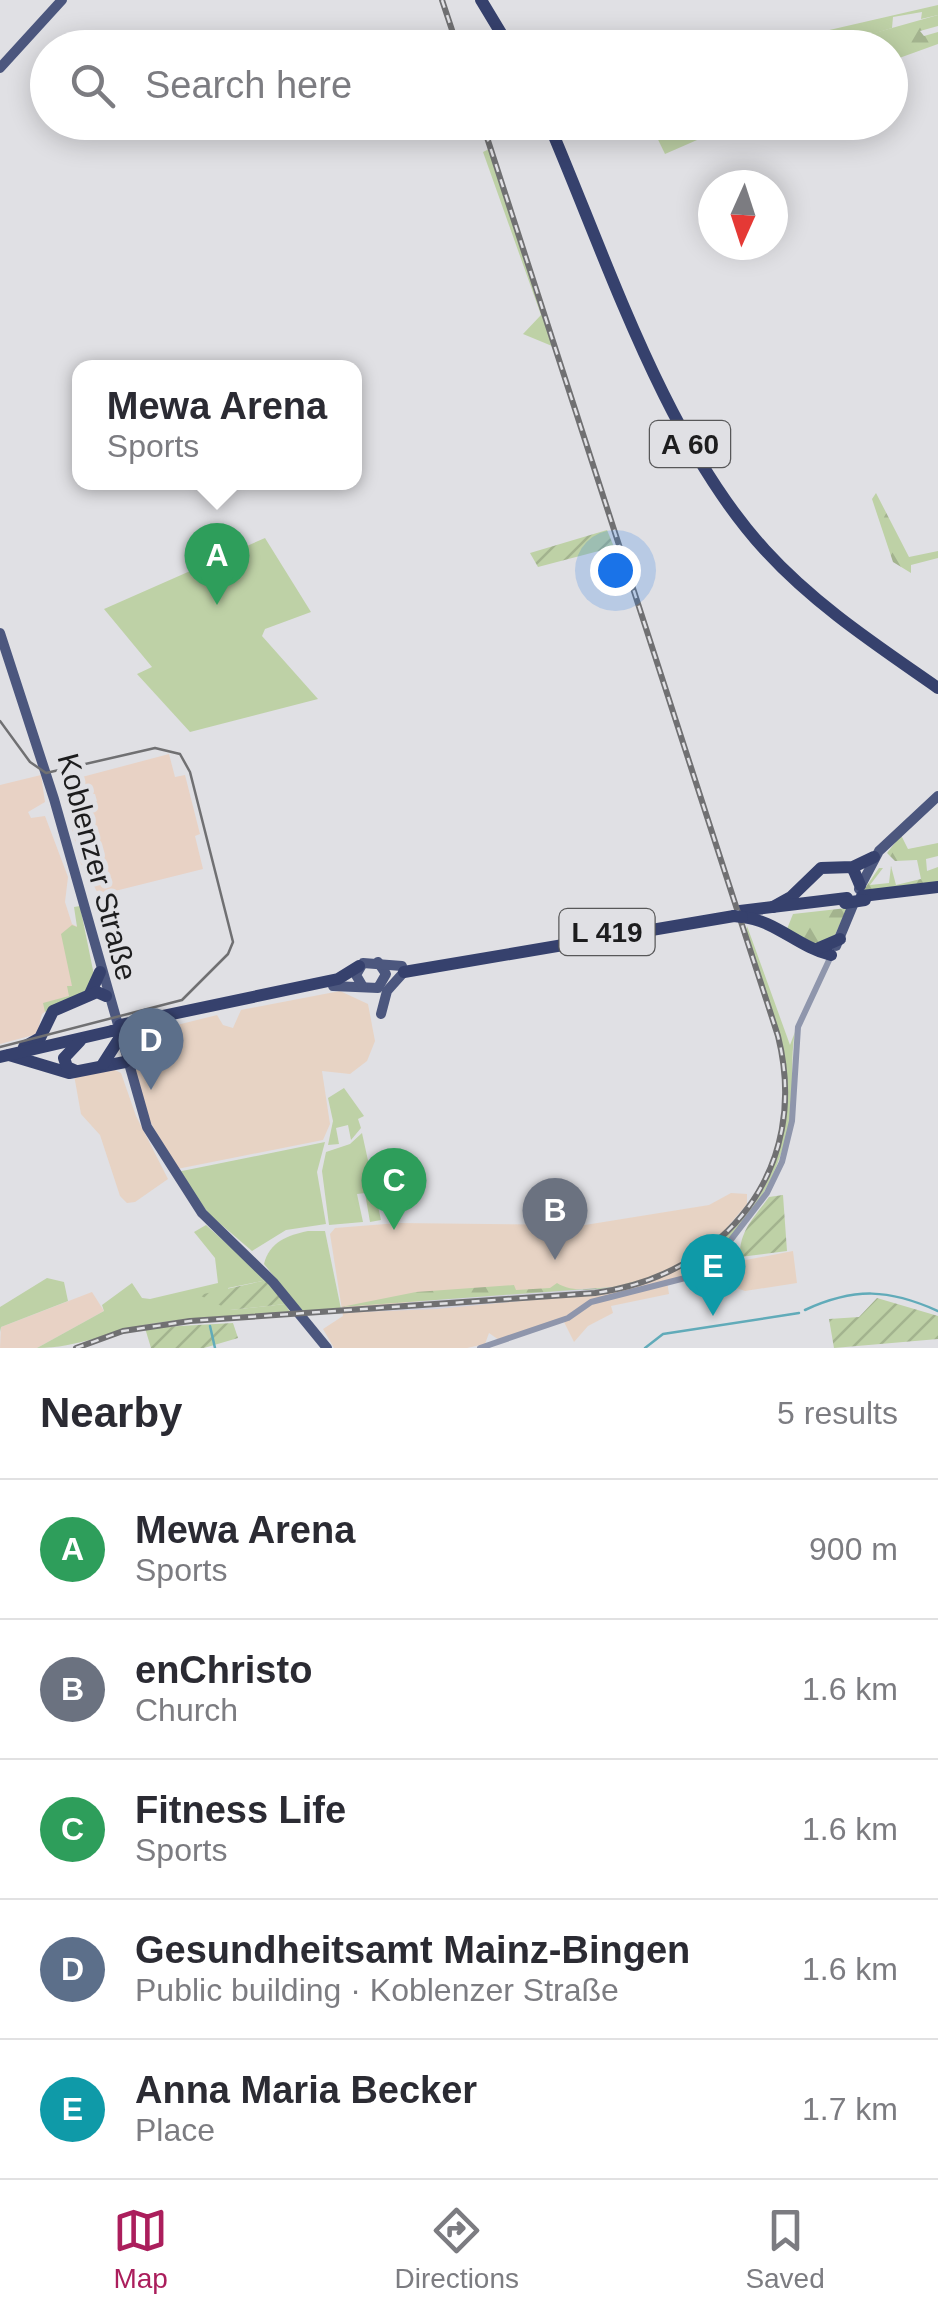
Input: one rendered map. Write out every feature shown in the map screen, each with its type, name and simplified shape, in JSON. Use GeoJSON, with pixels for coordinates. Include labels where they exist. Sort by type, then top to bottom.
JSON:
{"type":"FeatureCollection","features":[{"type":"Feature","properties":{"kind":"highway"},"geometry":{"type":"LineString","coordinates":[[484,0],[502,30]]}},
{"type":"Feature","properties":{"kind":"highway","name":"A 60"},"geometry":{"type":"LineString","coordinates":[[558,140],[662,386],[717,489],[795,580],[938,686]]}},
{"type":"Feature","properties":{"kind":"highway"},"geometry":{"type":"LineString","coordinates":[[773,906],[790,898],[821,868],[856,890],[874,857]]}},
{"type":"Feature","properties":{"kind":"highway","name":"L 419"},"geometry":{"type":"LineString","coordinates":[[738,914],[856,890],[938,889]]}},
{"type":"Feature","properties":{"kind":"highway","name":"L 419"},"geometry":{"type":"LineString","coordinates":[[403,969],[738,914],[806,907],[856,890]]}},
{"type":"Feature","properties":{"kind":"highway"},"geometry":{"type":"LineString","coordinates":[[806,907],[789,914],[785,928],[797,942],[824,955]]}},
{"type":"Feature","properties":{"kind":"highway"},"geometry":{"type":"LineString","coordinates":[[738,914],[769,923],[795,943],[824,955]]}},
{"type":"Feature","properties":{"kind":"highway"},"geometry":{"type":"LineString","coordinates":[[824,955],[840,939]]}},
{"type":"Feature","properties":{"kind":"highway","name":"L 419"},"geometry":{"type":"LineString","coordinates":[[8,1053],[338,980],[360,966]]}},
{"type":"Feature","properties":{"kind":"highway"},"geometry":{"type":"LineString","coordinates":[[83,997],[100,972]]}},
{"type":"Feature","properties":{"kind":"highway","name":"L 419"},"geometry":{"type":"LineString","coordinates":[[8,1053],[63,1038],[334,986]]}},
{"type":"Feature","properties":{"kind":"highway"},"geometry":{"type":"LineString","coordinates":[[8,1053],[40,1038],[50,1013],[83,997],[106,996]]}},
{"type":"Feature","properties":{"kind":"highway"},"geometry":{"type":"LineString","coordinates":[[44,1026],[48,1035],[63,1038]]}},
{"type":"Feature","properties":{"kind":"highway"},"geometry":{"type":"LineString","coordinates":[[104,1064],[117,1030]]}},
{"type":"Feature","properties":{"kind":"highway"},"geometry":{"type":"LineString","coordinates":[[91,1036],[69,1048],[64,1063],[74,1071],[125,1062]]}},
{"type":"Feature","properties":{"kind":"highway"},"geometry":{"type":"LineString","coordinates":[[8,1053],[69,1073],[125,1062]]}},
{"type":"Feature","properties":{"kind":"main road"},"geometry":{"type":"LineString","coordinates":[[32,30],[59,0]]}},
{"type":"Feature","properties":{"kind":"main road"},"geometry":{"type":"LineString","coordinates":[[0,66],[30,32]]}},
{"type":"Feature","properties":{"kind":"main road","name":"Koblenzer Straße"},"geometry":{"type":"LineString","coordinates":[[0,633],[55,800],[143,1120],[176,1180],[216,1228],[273,1282],[327,1348]]}},
{"type":"Feature","properties":{"kind":"main road"},"geometry":{"type":"LineString","coordinates":[[874,857],[938,796]]}},
{"type":"Feature","properties":{"kind":"main road"},"geometry":{"type":"LineString","coordinates":[[840,939],[856,890]]}},
{"type":"Feature","properties":{"kind":"main road"},"geometry":{"type":"LineString","coordinates":[[365,952],[403,969],[387,991],[381,1014]]}},
{"type":"Feature","properties":{"kind":"main road"},"geometry":{"type":"LineString","coordinates":[[378,962],[386,974],[382,985]]}},
{"type":"Feature","properties":{"kind":"main road","name":"L 419"},"geometry":{"type":"LineString","coordinates":[[360,966],[378,962],[403,969]]}},
{"type":"Feature","properties":{"kind":"main road"},"geometry":{"type":"LineString","coordinates":[[360,966],[356,977],[368,992]]}},
{"type":"Feature","properties":{"kind":"main road","name":"L 419"},"geometry":{"type":"LineString","coordinates":[[334,986],[368,992],[403,969]]}},
{"type":"Feature","properties":{"kind":"street"},"geometry":{"type":"LineString","coordinates":[[482,1348],[568,1318],[591,1302],[695,1274],[728,1246],[766,1193],[782,1162],[792,1121],[798,1027],[824,955]]}},
{"type":"Feature","properties":{"kind":"shaded area"},"geometry":{"type":"Polygon","coordinates":[[[169,754],[175,777],[185,775],[200,834],[195,836],[203,869],[99,895],[80,862],[72,828],[76,811],[97,801],[95,794],[84,793],[82,777],[169,754]]]}},
{"type":"Feature","properties":{"kind":"shaded area"},"geometry":{"type":"Polygon","coordinates":[[[41,775],[45,802],[28,812],[31,818],[45,816],[68,877],[65,902],[72,924],[78,927],[80,993],[64,998],[42,1014],[37,1034],[0,1044],[0,785],[41,775]]]}},
{"type":"Feature","properties":{"kind":"shaded area"},"geometry":{"type":"Polygon","coordinates":[[[742,920],[784,1055],[784,1130],[772,1172],[754,1205],[733,1230],[694,1261],[752,1201],[774,1154],[783,1115],[781,1054],[742,920]]]}},
{"type":"Feature","properties":{"kind":"shaded area"},"geometry":{"type":"Polygon","coordinates":[[[340,991],[368,1004],[375,1041],[367,1061],[350,1074],[322,1071],[330,1124],[323,1140],[177,1169],[147,1116],[129,1043],[153,1031],[217,1015],[223,1025],[233,1028],[241,1010],[340,991]]]}},
{"type":"Feature","properties":{"kind":"shaded area"},"geometry":{"type":"Polygon","coordinates":[[[113,1069],[121,1073],[136,1116],[168,1179],[135,1202],[127,1203],[120,1196],[100,1135],[81,1114],[74,1075],[113,1069]]]}},
{"type":"Feature","properties":{"kind":"shaded area"},"geometry":{"type":"Polygon","coordinates":[[[731,1193],[747,1194],[747,1204],[713,1244],[692,1258],[697,1271],[667,1281],[669,1294],[611,1306],[613,1313],[588,1326],[574,1342],[562,1318],[499,1340],[489,1333],[485,1344],[467,1348],[334,1348],[323,1329],[343,1316],[330,1234],[335,1228],[398,1223],[585,1225],[709,1205],[731,1193]]]}},
{"type":"Feature","properties":{"kind":"shaded area"},"geometry":{"type":"Polygon","coordinates":[[[793,1251],[797,1283],[745,1291],[723,1283],[720,1265],[793,1251]]]}},
{"type":"Feature","properties":{"kind":"shaded area"},"geometry":{"type":"Polygon","coordinates":[[[689,1261],[672,1273],[645,1283],[594,1294],[437,1309],[310,1314],[463,1296],[614,1287],[645,1281],[689,1261]]]}},
{"type":"Feature","properties":{"kind":"shaded area"},"geometry":{"type":"Polygon","coordinates":[[[92,1292],[104,1311],[37,1348],[0,1348],[1,1327],[92,1292]]]}},
{"type":"Feature","properties":{"kind":"green space"},"geometry":{"type":"Polygon","coordinates":[[[938,5],[938,15],[921,19],[922,12],[893,17],[892,28],[886,30],[829,30],[938,5]]]}},
{"type":"Feature","properties":{"kind":"green space"},"geometry":{"type":"Polygon","coordinates":[[[938,15],[938,26],[920,31],[924,36],[938,32],[938,44],[908,55],[908,30],[885,30],[938,15]]]}},
{"type":"Feature","properties":{"kind":"green space"},"geometry":{"type":"Polygon","coordinates":[[[658,140],[697,140],[665,154],[658,140]]]}},
{"type":"Feature","properties":{"kind":"green space"},"geometry":{"type":"Polygon","coordinates":[[[489,149],[552,346],[523,334],[541,315],[483,152],[489,149]]]}},
{"type":"Feature","properties":{"kind":"green space"},"geometry":{"type":"Polygon","coordinates":[[[876,493],[909,557],[938,551],[938,558],[911,565],[911,573],[893,562],[872,499],[876,493]]]}},
{"type":"Feature","properties":{"kind":"green space"},"geometry":{"type":"Polygon","coordinates":[[[607,530],[614,547],[538,567],[530,553],[607,530]]]}},
{"type":"Feature","properties":{"kind":"green space"},"geometry":{"type":"Polygon","coordinates":[[[265,538],[311,612],[265,629],[262,636],[318,699],[190,732],[137,674],[152,667],[104,609],[265,538]]]}},
{"type":"Feature","properties":{"kind":"green space"},"geometry":{"type":"Polygon","coordinates":[[[901,835],[908,849],[938,843],[938,856],[926,859],[927,871],[938,867],[938,882],[863,891],[879,868],[883,868],[870,885],[889,883],[891,866],[896,885],[921,879],[917,860],[895,861],[887,853],[901,835]]]}},
{"type":"Feature","properties":{"kind":"green space"},"geometry":{"type":"Polygon","coordinates":[[[80,906],[96,985],[45,1012],[43,1003],[69,996],[67,986],[72,986],[61,934],[72,925],[77,927],[74,907],[80,906]]]}},
{"type":"Feature","properties":{"kind":"green space"},"geometry":{"type":"Polygon","coordinates":[[[847,908],[835,935],[814,945],[787,929],[793,914],[847,908]]]}},
{"type":"Feature","properties":{"kind":"green space"},"geometry":{"type":"Polygon","coordinates":[[[747,926],[790,1045],[795,1032],[791,1110],[781,1155],[761,1198],[733,1236],[699,1267],[695,1261],[728,1235],[752,1207],[770,1176],[785,1109],[778,1035],[750,950],[747,926]]]}},
{"type":"Feature","properties":{"kind":"green space"},"geometry":{"type":"Polygon","coordinates":[[[344,1088],[364,1116],[358,1119],[361,1128],[351,1140],[348,1125],[336,1128],[339,1144],[328,1145],[333,1121],[328,1098],[344,1088]]]}},
{"type":"Feature","properties":{"kind":"green space"},"geometry":{"type":"Polygon","coordinates":[[[362,1133],[381,1220],[370,1222],[365,1193],[357,1194],[363,1222],[329,1225],[322,1171],[326,1152],[350,1144],[362,1133]]]}},
{"type":"Feature","properties":{"kind":"green space"},"geometry":{"type":"Polygon","coordinates":[[[325,1142],[317,1172],[326,1224],[286,1230],[252,1251],[210,1215],[177,1172],[325,1142]]]}},
{"type":"Feature","properties":{"kind":"green space"},"geometry":{"type":"Polygon","coordinates":[[[783,1195],[787,1251],[740,1257],[742,1240],[753,1218],[769,1197],[783,1195]]]}},
{"type":"Feature","properties":{"kind":"green space"},"geometry":{"type":"Polygon","coordinates":[[[206,1225],[267,1280],[228,1288],[230,1310],[285,1304],[290,1312],[167,1321],[37,1348],[104,1311],[102,1305],[132,1283],[142,1298],[150,1299],[218,1283],[215,1258],[194,1232],[206,1225]]]}},
{"type":"Feature","properties":{"kind":"green space"},"geometry":{"type":"Polygon","coordinates":[[[308,1231],[325,1231],[341,1309],[302,1311],[264,1264],[270,1250],[280,1241],[308,1231]]]}},
{"type":"Feature","properties":{"kind":"green space"},"geometry":{"type":"Polygon","coordinates":[[[47,1278],[64,1282],[68,1301],[1,1327],[0,1332],[0,1307],[47,1278]]]}},
{"type":"Feature","properties":{"kind":"green space"},"geometry":{"type":"Polygon","coordinates":[[[267,1280],[285,1304],[230,1310],[199,1295],[267,1280]]]}},
{"type":"Feature","properties":{"kind":"green space"},"geometry":{"type":"Polygon","coordinates":[[[557,1283],[581,1289],[341,1307],[416,1292],[514,1285],[516,1290],[550,1288],[557,1283]]]}},
{"type":"Feature","properties":{"kind":"green space"},"geometry":{"type":"Polygon","coordinates":[[[877,1298],[938,1316],[938,1339],[834,1348],[829,1319],[859,1317],[877,1298]]]}},
{"type":"Feature","properties":{"kind":"green space"},"geometry":{"type":"Polygon","coordinates":[[[233,1323],[238,1338],[204,1348],[151,1348],[145,1328],[233,1323]]]}},
{"type":"Feature","properties":{"kind":"waterway"},"geometry":{"type":"LineString","coordinates":[[805,1310],[840,1297],[872,1294],[904,1298],[938,1311]]}},
{"type":"Feature","properties":{"kind":"waterway"},"geometry":{"type":"LineString","coordinates":[[645,1348],[663,1334],[799,1313]]}},
{"type":"Feature","properties":{"kind":"waterway"},"geometry":{"type":"LineString","coordinates":[[210,1326],[215,1348]]}},
{"type":"Feature","properties":{"kind":"tram line"},"geometry":{"type":"LineString","coordinates":[[0,721],[30,762],[46,773],[155,748],[180,754],[190,772],[233,942],[228,954],[182,1000],[0,1047]]}},
{"type":"Feature","properties":{"kind":"railway"},"geometry":{"type":"LineString","coordinates":[[442,0],[452,30]]}},
{"type":"Feature","properties":{"kind":"railway"},"geometry":{"type":"LineString","coordinates":[[76,1348],[123,1331],[190,1321],[595,1293],[642,1282],[684,1264],[719,1239],[748,1208],[769,1171],[782,1130],[785,1084],[778,1036],[488,140]]}},
{"type":"Feature","properties":{"kind":"place","name":"Mewa Arena"},"geometry":{"type":"Point","coordinates":[217,605]}},
{"type":"Feature","properties":{"kind":"place","name":"Gesundheitsamt Mainz-Bingen"},"geometry":{"type":"Point","coordinates":[151,1090]}},
{"type":"Feature","properties":{"kind":"place","name":"Fitness Life"},"geometry":{"type":"Point","coordinates":[394,1230]}},
{"type":"Feature","properties":{"kind":"place","name":"enChristo"},"geometry":{"type":"Point","coordinates":[555,1260]}},
{"type":"Feature","properties":{"kind":"place","name":"Anna Maria Becker"},"geometry":{"type":"Point","coordinates":[713,1316]}}]}
